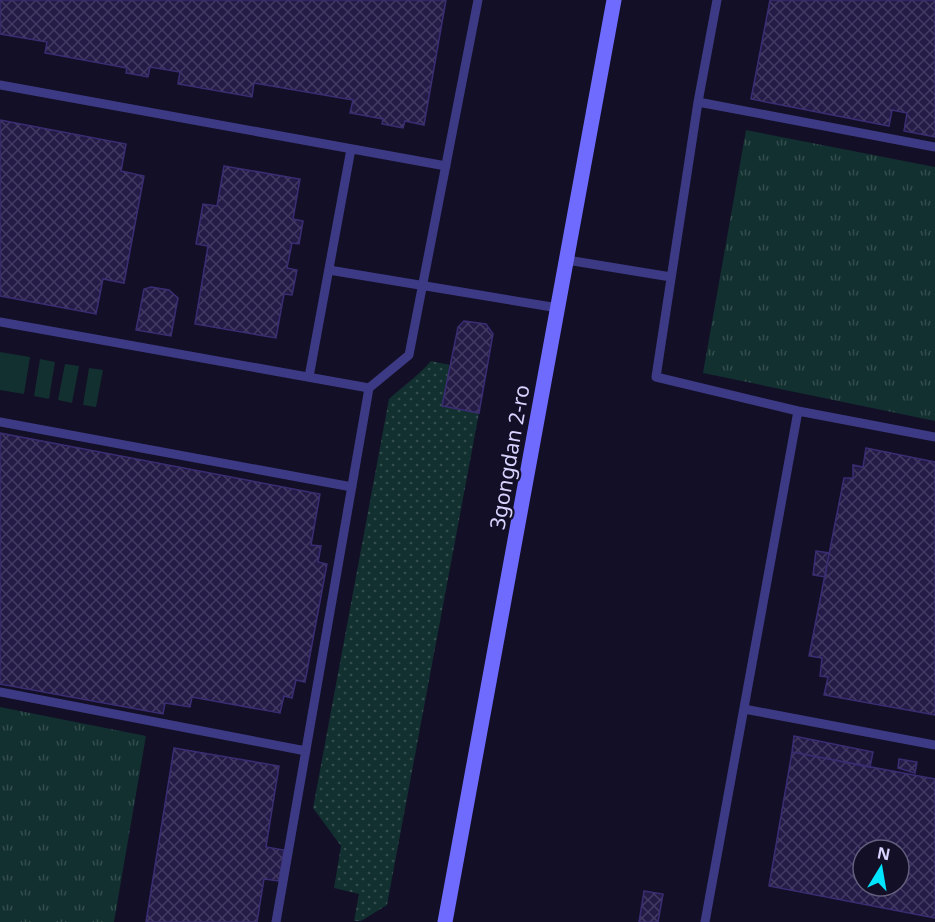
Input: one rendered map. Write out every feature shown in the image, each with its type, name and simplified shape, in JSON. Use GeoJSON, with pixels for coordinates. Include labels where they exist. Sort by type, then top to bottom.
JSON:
{"type":"FeatureCollection","features":[{"type":"Feature","properties":{"kind":"street","name":"3gongdan 2-ro"},"geometry":{"type":"LineString","coordinates":[[445,922],[614,0]]}},
{"type":"Feature","properties":{"kind":"lane"},"geometry":{"type":"LineString","coordinates":[[276,922],[369,388],[409,355],[478,0]]}},
{"type":"Feature","properties":{"kind":"lane"},"geometry":{"type":"LineString","coordinates":[[717,0],[698,102],[656,376],[798,411],[935,437]]}},
{"type":"Feature","properties":{"kind":"lane"},"geometry":{"type":"LineString","coordinates":[[0,85],[446,166]]}},
{"type":"Feature","properties":{"kind":"lane"},"geometry":{"type":"LineString","coordinates":[[698,102],[935,147]]}},
{"type":"Feature","properties":{"kind":"lane"},"geometry":{"type":"LineString","coordinates":[[309,377],[351,149]]}},
{"type":"Feature","properties":{"kind":"lane"},"geometry":{"type":"LineString","coordinates":[[567,260],[671,277]]}},
{"type":"Feature","properties":{"kind":"lane"},"geometry":{"type":"LineString","coordinates":[[329,270],[558,308]]}},
{"type":"Feature","properties":{"kind":"lane"},"geometry":{"type":"LineString","coordinates":[[0,322],[369,388]]}},
{"type":"Feature","properties":{"kind":"lane"},"geometry":{"type":"LineString","coordinates":[[705,922],[798,411]]}},
{"type":"Feature","properties":{"kind":"lane"},"geometry":{"type":"LineString","coordinates":[[0,422],[352,487]]}},
{"type":"Feature","properties":{"kind":"lane"},"geometry":{"type":"LineString","coordinates":[[0,693],[306,751]]}},
{"type":"Feature","properties":{"kind":"lane"},"geometry":{"type":"LineString","coordinates":[[744,709],[935,746]]}},
{"type":"Feature","properties":{"kind":"green space"},"geometry":{"type":"Polygon","coordinates":[[[746,130],[935,167],[935,421],[703,373],[746,130]]]}},
{"type":"Feature","properties":{"kind":"green space"},"geometry":{"type":"Polygon","coordinates":[[[0,352],[30,357],[24,394],[0,390],[0,352]]]}},
{"type":"Feature","properties":{"kind":"green space"},"geometry":{"type":"Polygon","coordinates":[[[40,359],[55,362],[49,399],[34,396],[40,359]]]}},
{"type":"Feature","properties":{"kind":"green space"},"geometry":{"type":"Polygon","coordinates":[[[431,361],[450,365],[443,405],[479,413],[387,905],[361,921],[354,921],[359,894],[334,888],[341,846],[313,808],[389,399],[431,361]]]}},
{"type":"Feature","properties":{"kind":"green space"},"geometry":{"type":"Polygon","coordinates":[[[65,364],[79,366],[72,403],[58,400],[65,364]]]}},
{"type":"Feature","properties":{"kind":"green space"},"geometry":{"type":"Polygon","coordinates":[[[89,368],[103,370],[96,407],[83,405],[89,368]]]}},
{"type":"Feature","properties":{"kind":"green space"},"geometry":{"type":"Polygon","coordinates":[[[0,707],[146,736],[114,922],[0,922],[0,707]]]}},
{"type":"Feature","properties":{"kind":"building"},"geometry":{"type":"Polygon","coordinates":[[[0,0],[446,0],[424,125],[405,121],[403,128],[382,124],[383,119],[350,113],[353,100],[254,83],[252,97],[178,84],[180,72],[150,67],[148,77],[126,73],[127,68],[45,53],[47,42],[0,34],[0,0]]]}},
{"type":"Feature","properties":{"kind":"building"},"geometry":{"type":"Polygon","coordinates":[[[770,0],[935,0],[935,137],[904,131],[907,113],[892,110],[889,126],[751,99],[770,0]]]}},
{"type":"Feature","properties":{"kind":"building"},"geometry":{"type":"Polygon","coordinates":[[[0,120],[126,144],[121,171],[144,176],[124,283],[103,279],[96,314],[0,296],[0,120]]]}},
{"type":"Feature","properties":{"kind":"building"},"geometry":{"type":"Polygon","coordinates":[[[224,166],[300,179],[293,219],[303,221],[299,244],[292,243],[287,268],[297,270],[292,295],[284,294],[276,338],[195,324],[208,246],[196,244],[203,204],[217,206],[224,166]]]}},
{"type":"Feature","properties":{"kind":"building"},"geometry":{"type":"Polygon","coordinates":[[[151,287],[169,290],[178,298],[171,336],[136,330],[144,289],[151,287]]]}},
{"type":"Feature","properties":{"kind":"building"},"geometry":{"type":"Polygon","coordinates":[[[464,321],[486,324],[493,334],[479,413],[442,406],[458,327],[464,321]]]}},
{"type":"Feature","properties":{"kind":"building"},"geometry":{"type":"Polygon","coordinates":[[[0,433],[320,494],[311,545],[321,546],[318,562],[327,564],[305,682],[296,680],[292,698],[284,696],[280,713],[192,697],[190,707],[165,703],[163,714],[0,684],[0,433]]]}},
{"type":"Feature","properties":{"kind":"building"},"geometry":{"type":"Polygon","coordinates":[[[866,448],[935,462],[935,715],[824,695],[828,677],[820,676],[822,658],[809,656],[844,478],[853,478],[853,465],[863,467],[866,448]]]}},
{"type":"Feature","properties":{"kind":"building"},"geometry":{"type":"Polygon","coordinates":[[[816,551],[829,553],[825,577],[813,575],[816,551]]]}},
{"type":"Feature","properties":{"kind":"building"},"geometry":{"type":"Polygon","coordinates":[[[794,736],[873,752],[870,767],[792,752],[794,736]]]}},
{"type":"Feature","properties":{"kind":"building"},"geometry":{"type":"Polygon","coordinates":[[[174,748],[279,766],[266,847],[284,850],[279,881],[264,879],[257,922],[146,922],[174,748]]]}},
{"type":"Feature","properties":{"kind":"building"},"geometry":{"type":"Polygon","coordinates":[[[792,752],[935,779],[935,918],[769,886],[792,752]]]}},
{"type":"Feature","properties":{"kind":"building"},"geometry":{"type":"Polygon","coordinates":[[[899,759],[917,762],[915,773],[898,768],[899,759]]]}},
{"type":"Feature","properties":{"kind":"building"},"geometry":{"type":"Polygon","coordinates":[[[644,891],[663,894],[658,922],[639,922],[644,891]]]}}]}
